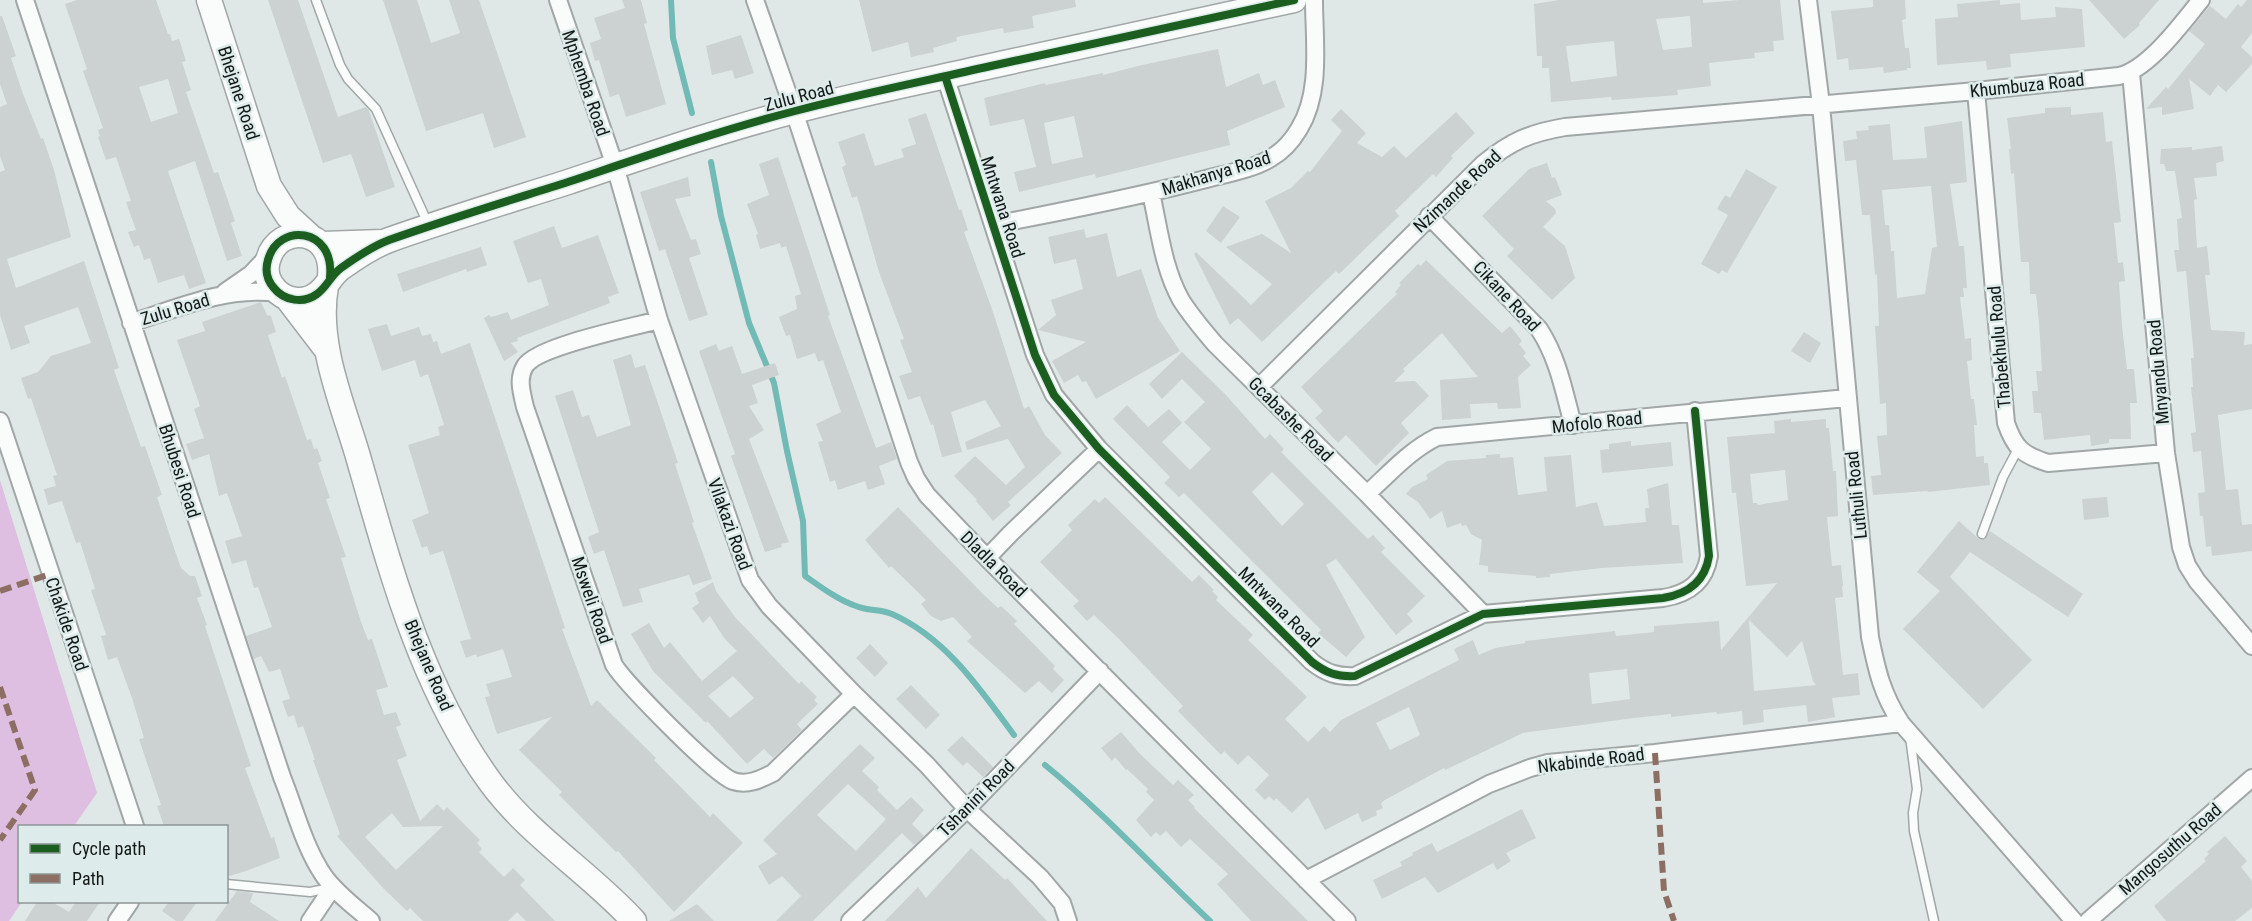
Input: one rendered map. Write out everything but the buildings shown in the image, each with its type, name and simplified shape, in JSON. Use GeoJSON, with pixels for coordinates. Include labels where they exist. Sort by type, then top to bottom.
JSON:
{"type":"FeatureCollection","features":[{"type":"Feature","properties":{"kind":"street","name":"Bhubesi Road"},"geometry":{"type":"LineString","coordinates":[[25,0],[282,777],[313,856],[333,887],[371,921]]}},
{"type":"Feature","properties":{"kind":"street","name":"Bhejane Road"},"geometry":{"type":"LineString","coordinates":[[209,0],[269,186],[288,216],[317,241]]}},
{"type":"Feature","properties":{"kind":"street","name":"Mphemba Road"},"geometry":{"type":"LineString","coordinates":[[558,0],[615,166]]}},
{"type":"Feature","properties":{"kind":"street","name":"Dladla Road"},"geometry":{"type":"LineString","coordinates":[[755,0],[913,470],[927,495],[1347,921]]}},
{"type":"Feature","properties":{"kind":"street","name":"Zulu Road"},"geometry":{"type":"LineString","coordinates":[[328,282],[342,267],[384,242],[615,166],[794,111],[1294,0]]}},
{"type":"Feature","properties":{"kind":"street","name":"Makhanya Road"},"geometry":{"type":"LineString","coordinates":[[993,225],[1151,193],[1255,165],[1269,159],[1287,146],[1301,127],[1311,97],[1314,76],[1314,0]]}},
{"type":"Feature","properties":{"kind":"street","name":"Luthuli Road"},"geometry":{"type":"LineString","coordinates":[[1808,0],[1821,105],[1870,637],[1878,678],[1888,703],[1905,728],[2074,921]]}},
{"type":"Feature","properties":{"kind":"street"},"geometry":{"type":"LineString","coordinates":[[2131,73],[2158,49],[2201,0]]}},
{"type":"Feature","properties":{"kind":"street","name":"Khumbuza Road"},"geometry":{"type":"LineString","coordinates":[[1821,105],[1976,91],[2131,73]]}},
{"type":"Feature","properties":{"kind":"street","name":"Mnyandu Road"},"geometry":{"type":"LineString","coordinates":[[2131,73],[2166,453],[2181,547],[2187,565],[2197,581],[2252,646]]}},
{"type":"Feature","properties":{"kind":"street","name":"Mntwana Road"},"geometry":{"type":"LineString","coordinates":[[945,76],[1040,369],[1065,410],[1099,449],[1312,662],[1331,674],[1342,677],[1355,676],[1483,614],[1669,597],[1684,593],[1700,581],[1707,566],[1709,538],[1695,411]]}},
{"type":"Feature","properties":{"kind":"street","name":"Thabekhulu Road"},"geometry":{"type":"LineString","coordinates":[[1976,91],[2006,423],[2018,449]]}},
{"type":"Feature","properties":{"kind":"street","name":"Nzimande Road"},"geometry":{"type":"LineString","coordinates":[[1259,387],[1429,216],[1499,150],[1526,135],[1565,127],[1821,105]]}},
{"type":"Feature","properties":{"kind":"street","name":"Vilakazi Road"},"geometry":{"type":"LineString","coordinates":[[615,166],[659,320],[750,580],[769,606],[854,694],[927,765],[967,809],[1053,891],[1062,903],[1068,921]]}},
{"type":"Feature","properties":{"kind":"street","name":"Bhejane Road"},"geometry":{"type":"LineString","coordinates":[[269,186],[270,252]]}},
{"type":"Feature","properties":{"kind":"street","name":"Gcabashe Road"},"geometry":{"type":"LineString","coordinates":[[1151,193],[1171,276],[1181,298],[1215,344],[1367,494],[1483,614]]}},
{"type":"Feature","properties":{"kind":"street","name":"Cikane Road"},"geometry":{"type":"LineString","coordinates":[[1429,216],[1539,329],[1550,345],[1556,361],[1573,425]]}},
{"type":"Feature","properties":{"kind":"street"},"geometry":{"type":"LineString","coordinates":[[302,235],[317,241],[331,264],[328,282],[318,294],[308,299],[297,300],[282,296],[267,276],[270,252],[290,236],[302,235]]}},
{"type":"Feature","properties":{"kind":"street","name":"Zulu Road"},"geometry":{"type":"LineString","coordinates":[[317,241],[384,242]]}},
{"type":"Feature","properties":{"kind":"street","name":"Zulu Road"},"geometry":{"type":"LineString","coordinates":[[219,296],[251,274],[270,252]]}},
{"type":"Feature","properties":{"kind":"street","name":"Bhejane Road"},"geometry":{"type":"LineString","coordinates":[[328,282],[323,302],[326,349],[413,634],[448,714],[468,749],[514,812],[634,921]]}},
{"type":"Feature","properties":{"kind":"street","name":"Zulu Road"},"geometry":{"type":"LineString","coordinates":[[131,323],[219,296],[242,292],[282,296]]}},
{"type":"Feature","properties":{"kind":"street","name":"Bhejane Road"},"geometry":{"type":"LineString","coordinates":[[282,296],[326,349]]}},
{"type":"Feature","properties":{"kind":"street","name":"Msweli Road"},"geometry":{"type":"LineString","coordinates":[[659,320],[559,346],[540,354],[527,363],[521,379],[525,406],[614,665],[630,687],[722,774],[733,781],[748,783],[760,780],[773,772],[854,694]]}},
{"type":"Feature","properties":{"kind":"street","name":"Mofolo Road"},"geometry":{"type":"LineString","coordinates":[[1367,494],[1413,452],[1437,437],[1847,398]]}},
{"type":"Feature","properties":{"kind":"street","name":"Chakide Road"},"geometry":{"type":"LineString","coordinates":[[0,421],[135,825]]}},
{"type":"Feature","properties":{"kind":"street"},"geometry":{"type":"LineString","coordinates":[[987,558],[1099,449]]}},
{"type":"Feature","properties":{"kind":"street"},"geometry":{"type":"LineString","coordinates":[[2018,449],[2048,464],[2166,453]]}},
{"type":"Feature","properties":{"kind":"street","name":"Tshanini Road"},"geometry":{"type":"LineString","coordinates":[[850,921],[967,809],[1100,671]]}},
{"type":"Feature","properties":{"kind":"street","name":"Nkabinde Road"},"geometry":{"type":"LineString","coordinates":[[1306,880],[1489,784],[1548,763],[1905,728]]}},
{"type":"Feature","properties":{"kind":"street","name":"Mangosuthu Road"},"geometry":{"type":"LineString","coordinates":[[2088,921],[2252,778]]}},
{"type":"Feature","properties":{"kind":"street"},"geometry":{"type":"LineString","coordinates":[[310,921],[333,887]]}},
{"type":"Feature","properties":{"kind":"street"},"geometry":{"type":"LineString","coordinates":[[117,921],[129,903]]}},
{"type":"Feature","properties":{"kind":"lane"},"geometry":{"type":"LineString","coordinates":[[316,0],[340,65],[348,79],[375,109],[430,227]]}},
{"type":"Feature","properties":{"kind":"lane"},"geometry":{"type":"LineString","coordinates":[[1982,534],[2003,477],[2018,449]]}},
{"type":"Feature","properties":{"kind":"lane"},"geometry":{"type":"LineString","coordinates":[[1905,728],[1917,789],[1913,813],[1914,831],[1934,921]]}},
{"type":"Feature","properties":{"kind":"lane"},"geometry":{"type":"LineString","coordinates":[[228,884],[310,892],[333,887]]}},
{"type":"Feature","properties":{"kind":"shaded area"},"geometry":{"type":"Polygon","coordinates":[[[0,480],[97,793],[75,825],[18,825],[18,903],[21,903],[9,921],[0,921],[0,480]]]}},
{"type":"Feature","properties":{"kind":"waterway"},"geometry":{"type":"LineString","coordinates":[[671,0],[673,38],[692,113]]}},
{"type":"Feature","properties":{"kind":"waterway"},"geometry":{"type":"LineString","coordinates":[[711,162],[721,216],[749,323],[774,383],[803,521],[805,576],[843,600],[860,608],[892,614],[929,637],[975,683],[1014,735]]}},
{"type":"Feature","properties":{"kind":"waterway"},"geometry":{"type":"LineString","coordinates":[[1045,765],[1109,822],[1210,921]]}},
{"type":"Feature","properties":{"kind":"marked path"},"geometry":{"type":"LineString","coordinates":[[0,591],[50,574]]}},
{"type":"Feature","properties":{"kind":"marked path"},"geometry":{"type":"LineString","coordinates":[[0,687],[35,790],[0,840]]}},
{"type":"Feature","properties":{"kind":"marked path"},"geometry":{"type":"LineString","coordinates":[[1655,753],[1664,891],[1674,921]]}},
{"type":"Feature","properties":{"kind":"cycle path"},"geometry":{"type":"LineString","coordinates":[[330,277],[329,260],[324,248],[305,235],[293,235],[283,240],[274,248],[267,264],[268,278],[278,292],[294,300],[306,299],[320,291],[341,268],[389,240],[738,127],[868,93],[1294,0]]}},
{"type":"Feature","properties":{"kind":"cycle path"},"geometry":{"type":"LineString","coordinates":[[945,76],[1035,355],[1054,395],[1099,449],[1312,662],[1327,672],[1355,676],[1483,614],[1663,598],[1687,590],[1704,573],[1709,556],[1695,411]]}}]}
